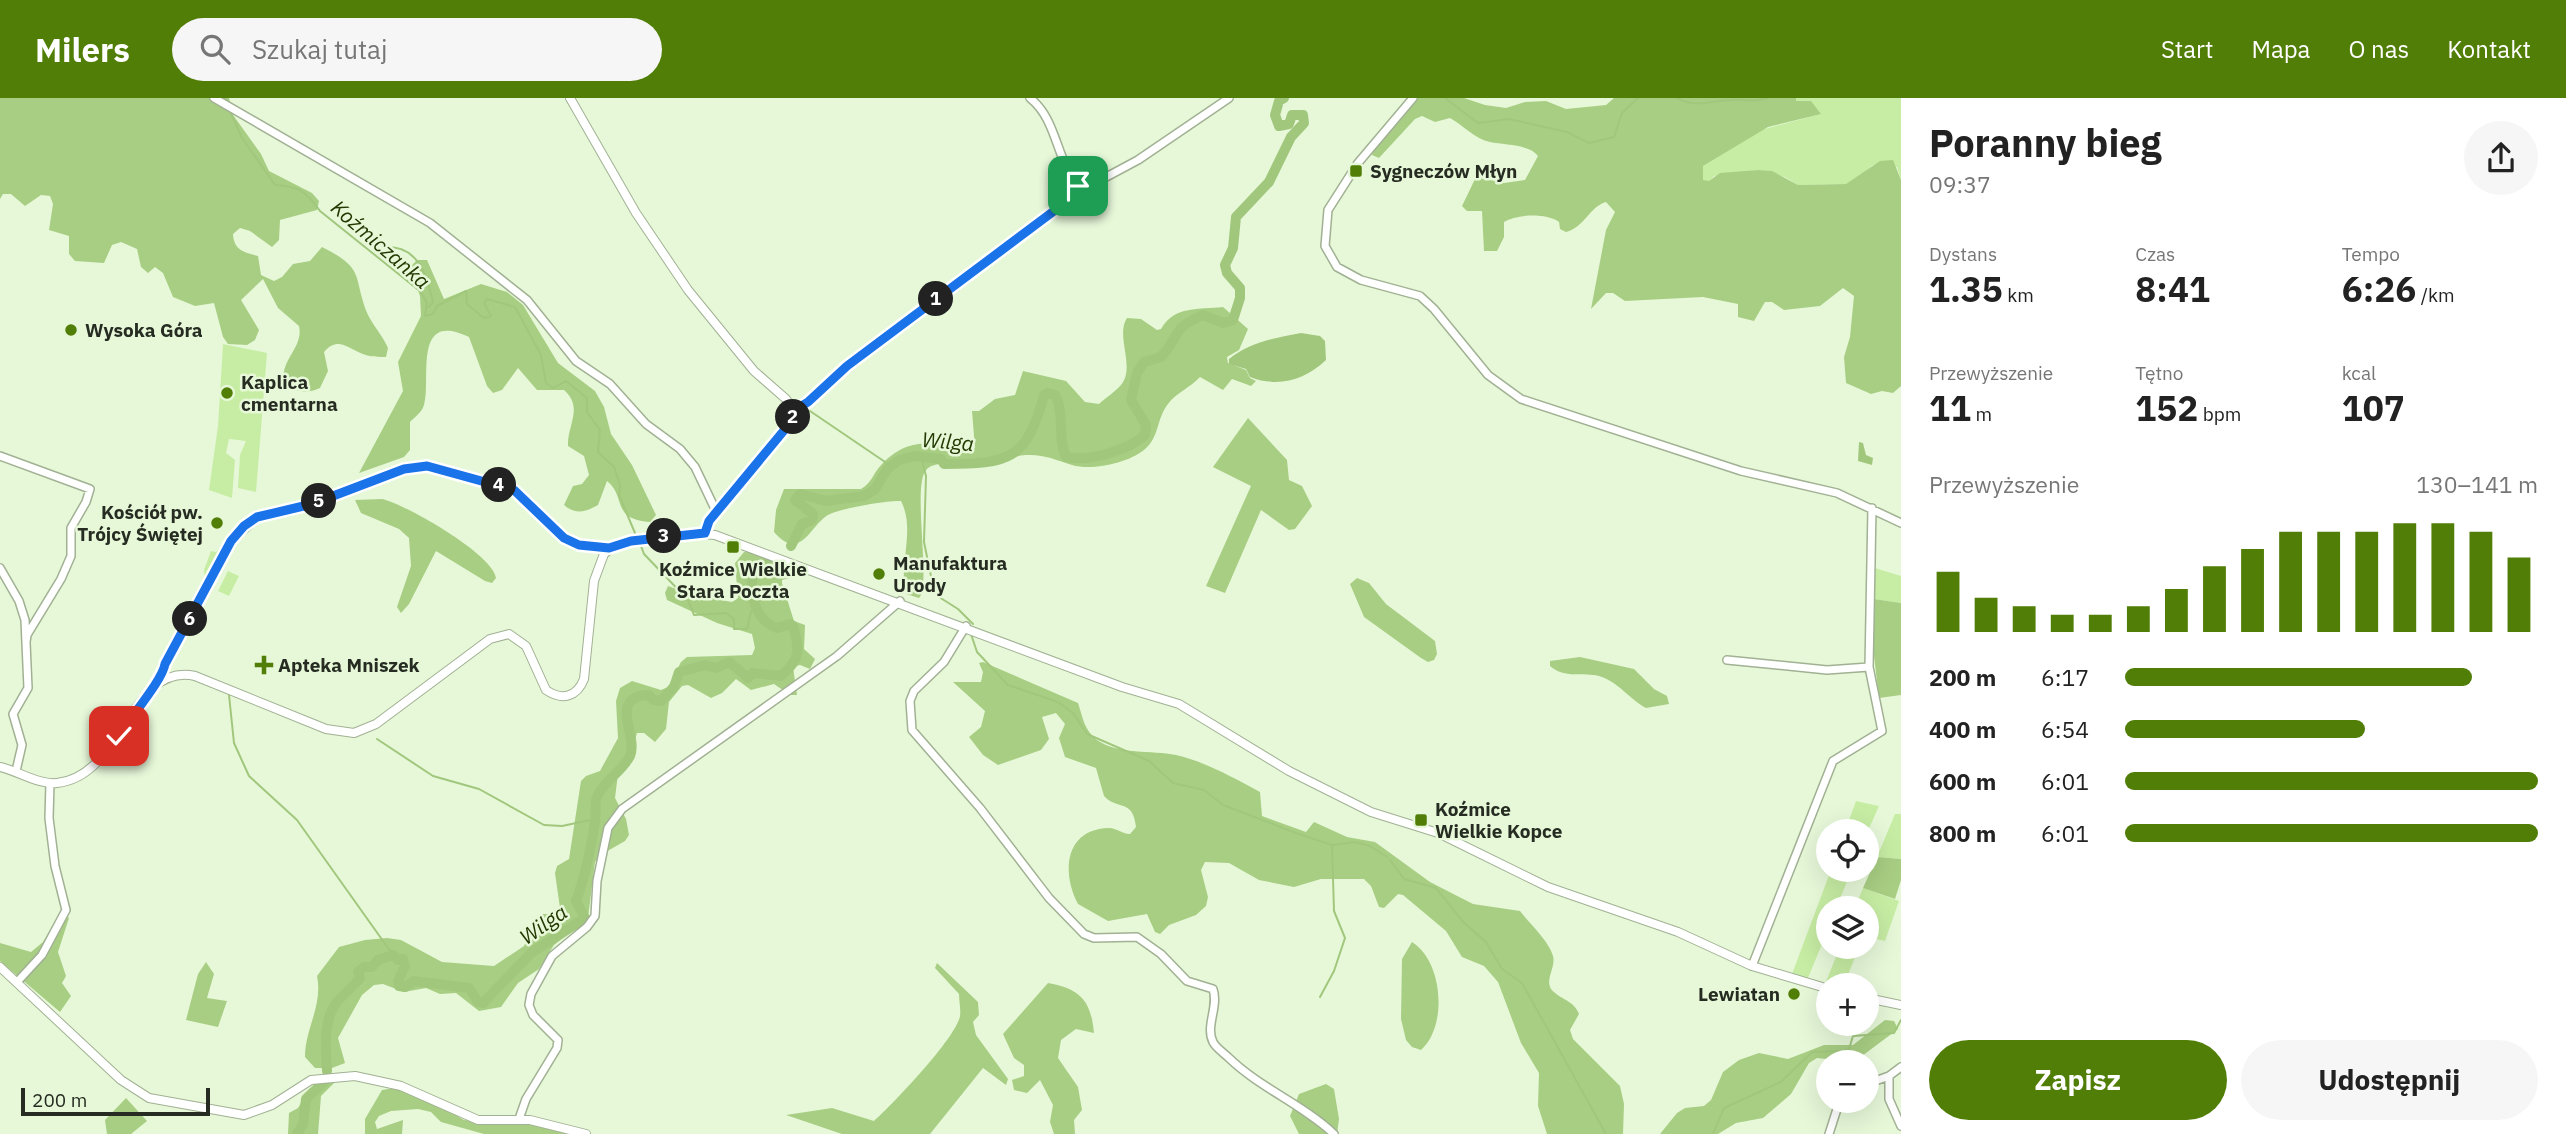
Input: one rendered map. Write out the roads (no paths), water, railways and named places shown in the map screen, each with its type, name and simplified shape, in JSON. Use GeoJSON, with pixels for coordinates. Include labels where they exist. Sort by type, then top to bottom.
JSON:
{"type":"FeatureCollection","features":[{"type":"Feature","properties":{"kind":"street"},"geometry":{"type":"LineString","coordinates":[[214,98],[430,223],[527,300],[576,361],[610,384],[646,424],[680,449],[695,467],[716,511]]}},
{"type":"Feature","properties":{"kind":"street"},"geometry":{"type":"LineString","coordinates":[[570,98],[636,213],[688,290],[754,371],[786,399],[793,411],[791,422],[716,511],[705,533]]}},
{"type":"Feature","properties":{"kind":"street"},"geometry":{"type":"LineString","coordinates":[[1030,98],[1045,114],[1062,162],[1082,190]]}},
{"type":"Feature","properties":{"kind":"street"},"geometry":{"type":"LineString","coordinates":[[793,411],[808,402],[847,366],[1082,190],[1138,160],[1229,98]]}},
{"type":"Feature","properties":{"kind":"street"},"geometry":{"type":"LineString","coordinates":[[1412,98],[1358,163],[1325,217],[1325,246],[1337,267],[1351,276],[1420,296],[1434,309],[1488,376],[1521,399],[1721,465],[1838,493],[1901,523]]}},
{"type":"Feature","properties":{"kind":"street"},"geometry":{"type":"LineString","coordinates":[[0,456],[90,489],[71,528],[71,556],[26,642]]}},
{"type":"Feature","properties":{"kind":"street"},"geometry":{"type":"LineString","coordinates":[[162,679],[165,664],[231,541],[244,526],[257,517],[312,504],[404,469],[427,466],[514,490],[564,538],[579,545],[609,548],[631,541],[705,533],[900,601],[1122,687],[1179,704],[1273,762],[1361,808],[1438,833],[1531,881],[1678,933],[1752,966],[1816,985]]}},
{"type":"Feature","properties":{"kind":"street"},"geometry":{"type":"LineString","coordinates":[[1752,966],[1833,761],[1882,731],[1869,667],[1872,508]]}},
{"type":"Feature","properties":{"kind":"street"},"geometry":{"type":"LineString","coordinates":[[0,766],[50,783],[76,776],[102,757],[142,701],[162,679],[176,674],[195,676],[326,729],[354,733],[376,724],[490,639],[509,634],[526,646],[546,690],[560,697],[570,696],[578,690],[584,679],[596,570],[609,548]]}},
{"type":"Feature","properties":{"kind":"street"},"geometry":{"type":"LineString","coordinates":[[0,568],[19,601],[25,620],[28,688],[13,714],[22,745],[16,771]]}},
{"type":"Feature","properties":{"kind":"street"},"geometry":{"type":"LineString","coordinates":[[519,1119],[526,1099],[557,1048],[558,1040],[533,1015],[529,1005],[531,994],[552,956],[587,927],[595,916],[597,881],[608,828],[622,809],[837,656],[900,601]]}},
{"type":"Feature","properties":{"kind":"street"},"geometry":{"type":"LineString","coordinates":[[966,626],[944,662],[914,691],[910,701],[912,730],[940,759],[1049,898],[1076,926],[1094,938],[1137,937],[1161,954],[1187,981],[1213,989],[1217,1004],[1211,1030],[1213,1043],[1267,1090],[1322,1123],[1334,1134]]}},
{"type":"Feature","properties":{"kind":"street"},"geometry":{"type":"LineString","coordinates":[[1727,660],[1827,670],[1869,667]]}},
{"type":"Feature","properties":{"kind":"street"},"geometry":{"type":"LineString","coordinates":[[18,981],[42,955],[66,910],[55,866],[49,818],[50,783]]}},
{"type":"Feature","properties":{"kind":"street"},"geometry":{"type":"LineString","coordinates":[[0,967],[110,1070],[149,1098],[244,1115],[272,1105],[311,1080],[337,1076],[365,1077],[401,1086],[478,1120],[519,1119],[548,1123],[586,1134]]}},
{"type":"Feature","properties":{"kind":"street"},"geometry":{"type":"LineString","coordinates":[[1879,1000],[1901,1004]]}},
{"type":"Feature","properties":{"kind":"street"},"geometry":{"type":"LineString","coordinates":[[1879,1080],[1901,1067]]}},
{"type":"Feature","properties":{"kind":"street"},"geometry":{"type":"LineString","coordinates":[[1889,1076],[1889,1099],[1901,1126]]}},
{"type":"Feature","properties":{"kind":"street"},"geometry":{"type":"LineString","coordinates":[[1829,1134],[1836,1113]]}},
{"type":"Feature","properties":{"kind":"waterway","name":"Wilga"},"geometry":{"type":"LineString","coordinates":[[791,546],[802,524],[812,520],[813,514],[795,500],[800,494],[826,501],[864,496],[875,489],[888,468],[899,460],[915,456],[941,459],[944,464],[1000,459],[1012,454],[1022,445],[1030,433],[1044,395],[1048,393],[1055,395],[1058,402],[1066,457],[1086,458],[1108,454],[1145,435],[1146,425],[1131,400],[1137,373],[1144,362],[1161,357],[1180,329],[1203,315],[1223,323],[1233,320],[1240,298],[1240,288],[1227,273],[1225,265],[1233,248],[1236,217],[1269,182],[1291,137],[1304,123],[1303,115],[1292,115],[1289,124],[1279,126],[1275,115],[1279,101],[1284,98]]}},
{"type":"Feature","properties":{"kind":"waterway"},"geometry":{"type":"LineString","coordinates":[[1445,98],[1478,123],[1509,119],[1567,132],[1589,143],[1614,137],[1622,113],[1638,98]]}},
{"type":"Feature","properties":{"kind":"waterway"},"geometry":{"type":"LineString","coordinates":[[1677,98],[1691,103],[1767,98]]}},
{"type":"Feature","properties":{"kind":"waterway","name":"Koźmiczanka"},"geometry":{"type":"LineString","coordinates":[[230,111],[242,138],[275,185],[296,188],[306,194],[320,211],[421,292],[427,303],[425,316],[433,314],[437,306],[466,291],[467,304],[484,318],[491,316],[484,303],[487,299],[515,307],[541,355],[546,383],[553,388],[566,381],[587,398],[587,412],[600,430],[598,452],[614,467],[620,485],[619,495],[635,533]]}},
{"type":"Feature","properties":{"kind":"waterway"},"geometry":{"type":"LineString","coordinates":[[385,247],[406,251],[414,257],[428,283],[433,302],[429,307]]}},
{"type":"Feature","properties":{"kind":"waterway"},"geometry":{"type":"LineString","coordinates":[[810,411],[891,466]]}},
{"type":"Feature","properties":{"kind":"waterway"},"geometry":{"type":"LineString","coordinates":[[921,457],[926,476],[924,542],[934,591]]}},
{"type":"Feature","properties":{"kind":"waterway","name":"Koźmiczanka"},"geometry":{"type":"LineString","coordinates":[[641,546],[644,554],[688,600],[694,615],[726,613],[734,619],[734,629],[747,629],[751,612],[756,606]]}},
{"type":"Feature","properties":{"kind":"waterway","name":"Wilga"},"geometry":{"type":"LineString","coordinates":[[327,1071],[326,1039],[330,1015],[338,1001],[360,978],[358,972],[364,967],[372,967],[378,960],[393,955],[398,960],[403,959],[405,966],[398,981],[399,986],[405,987],[414,981],[469,988],[478,1002],[483,1003],[531,953],[585,918],[576,901],[590,852],[596,800],[602,788],[630,756],[632,748],[627,719],[630,702],[636,697],[649,695],[653,700],[661,701],[674,687],[679,672],[705,665],[716,668],[729,662],[748,678],[752,673],[781,676],[797,654],[793,626],[790,624],[777,628],[762,617],[754,601],[752,583],[755,565],[767,564],[780,569],[785,566]]}},
{"type":"Feature","properties":{"kind":"waterway"},"geometry":{"type":"LineString","coordinates":[[939,597],[958,609],[973,624]]}},
{"type":"Feature","properties":{"kind":"waterway"},"geometry":{"type":"LineString","coordinates":[[971,634],[977,652],[1008,685],[1058,702],[1073,713],[1087,734],[1149,761],[1173,783],[1204,790],[1223,805],[1296,833],[1332,845],[1355,842],[1370,846],[1387,857]]}},
{"type":"Feature","properties":{"kind":"waterway"},"geometry":{"type":"LineString","coordinates":[[229,695],[234,743],[249,776],[297,820],[393,955]]}},
{"type":"Feature","properties":{"kind":"waterway"},"geometry":{"type":"LineString","coordinates":[[377,739],[433,776],[479,789],[544,825],[562,826],[595,819]]}},
{"type":"Feature","properties":{"kind":"waterway"},"geometry":{"type":"LineString","coordinates":[[1320,997],[1334,971],[1345,938],[1334,911],[1332,845]]}},
{"type":"Feature","properties":{"kind":"waterway"},"geometry":{"type":"LineString","coordinates":[[1390,860],[1404,879],[1436,888],[1463,922],[1486,942],[1502,969],[1522,983],[1606,1134]]}},
{"type":"Feature","properties":{"kind":"waterway"},"geometry":{"type":"LineString","coordinates":[[1713,1134],[1724,1108],[1781,1082],[1812,1052],[1844,1051],[1849,1049],[1853,1036],[1894,1033],[1901,1020]]}},
{"type":"Feature","properties":{"kind":"waterway","name":"Wilga"},"geometry":{"type":"LineString","coordinates":[[297,1134],[303,1124],[306,1099],[325,1081]]}},
{"type":"Feature","properties":{"kind":"waterway","name":"Wilga"},"geometry":{"type":"LineString","coordinates":[[301,1127],[303,1134]]}},
{"type":"Feature","properties":{"kind":"place","name":"Sygneczów Młyn"},"geometry":{"type":"Point","coordinates":[1356,171]}},
{"type":"Feature","properties":{"kind":"place","name":"Wysoka Góra"},"geometry":{"type":"Point","coordinates":[71,330]}},
{"type":"Feature","properties":{"kind":"place","name":"Kaplica cmentarna"},"geometry":{"type":"Point","coordinates":[227,393]}},
{"type":"Feature","properties":{"kind":"place","name":"Kościół pw. Trójcy Świętej"},"geometry":{"type":"Point","coordinates":[217,523]}},
{"type":"Feature","properties":{"kind":"place","name":"Koźmice Wielkie Stara Poczta"},"geometry":{"type":"Point","coordinates":[733,547]}},
{"type":"Feature","properties":{"kind":"place","name":"Manufaktura Urody"},"geometry":{"type":"Point","coordinates":[879,574]}},
{"type":"Feature","properties":{"kind":"place","name":"Apteka Mniszek"},"geometry":{"type":"Point","coordinates":[264,665]}},
{"type":"Feature","properties":{"kind":"place","name":"Koźmice Wielkie Kopce"},"geometry":{"type":"Point","coordinates":[1421,820]}},
{"type":"Feature","properties":{"kind":"place","name":"Lewiatan"},"geometry":{"type":"Point","coordinates":[1794,994]}}]}
